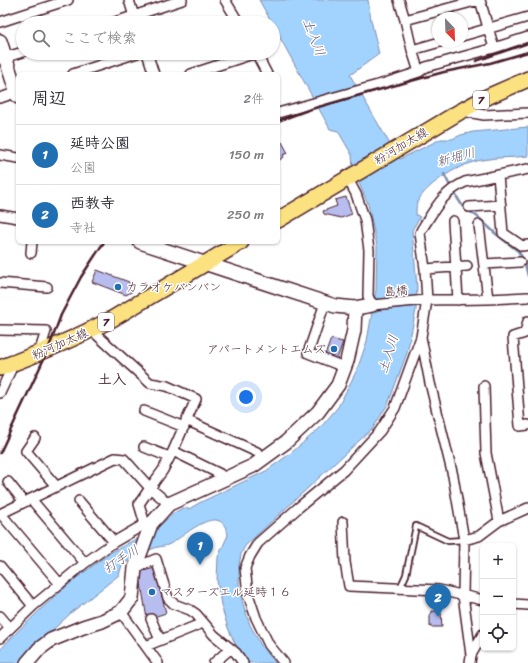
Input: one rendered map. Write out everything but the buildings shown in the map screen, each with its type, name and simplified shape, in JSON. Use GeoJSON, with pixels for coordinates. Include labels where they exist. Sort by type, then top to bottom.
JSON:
{"type":"FeatureCollection","features":[{"type":"Feature","properties":{"kind":"main road","name":"粉河加太線"},"geometry":{"type":"LineString","coordinates":[[280,219],[461,111],[487,97],[528,79]]}},
{"type":"Feature","properties":{"kind":"main road","name":"粉河加太線"},"geometry":{"type":"LineString","coordinates":[[7,365],[93,329],[238,244]]}},
{"type":"Feature","properties":{"kind":"street"},"geometry":{"type":"LineString","coordinates":[[19,16],[68,0]]}},
{"type":"Feature","properties":{"kind":"street"},"geometry":{"type":"LineString","coordinates":[[129,0],[134,16]]}},
{"type":"Feature","properties":{"kind":"street"},"geometry":{"type":"LineString","coordinates":[[144,16],[182,0]]}},
{"type":"Feature","properties":{"kind":"street"},"geometry":{"type":"LineString","coordinates":[[225,0],[233,16]]}},
{"type":"Feature","properties":{"kind":"street"},"geometry":{"type":"LineString","coordinates":[[399,0],[419,72]]}},
{"type":"Feature","properties":{"kind":"street"},"geometry":{"type":"LineString","coordinates":[[405,20],[480,0],[494,48]]}},
{"type":"Feature","properties":{"kind":"street"},"geometry":{"type":"LineString","coordinates":[[0,22],[16,17]]}},
{"type":"Feature","properties":{"kind":"street"},"geometry":{"type":"LineString","coordinates":[[468,34],[528,17]]}},
{"type":"Feature","properties":{"kind":"street"},"geometry":{"type":"LineString","coordinates":[[280,112],[385,83],[419,72],[426,67],[528,37]]}},
{"type":"Feature","properties":{"kind":"street"},"geometry":{"type":"LineString","coordinates":[[0,41],[3,58],[16,89]]}},
{"type":"Feature","properties":{"kind":"street"},"geometry":{"type":"LineString","coordinates":[[412,50],[432,44]]}},
{"type":"Feature","properties":{"kind":"street"},"geometry":{"type":"LineString","coordinates":[[3,58],[16,54]]}},
{"type":"Feature","properties":{"kind":"street"},"geometry":{"type":"LineString","coordinates":[[79,72],[116,60]]}},
{"type":"Feature","properties":{"kind":"street"},"geometry":{"type":"LineString","coordinates":[[149,60],[153,72]]}},
{"type":"Feature","properties":{"kind":"street"},"geometry":{"type":"LineString","coordinates":[[197,72],[234,60]]}},
{"type":"Feature","properties":{"kind":"street"},"geometry":{"type":"LineString","coordinates":[[260,60],[266,72]]}},
{"type":"Feature","properties":{"kind":"street"},"geometry":{"type":"LineString","coordinates":[[0,98],[16,94]]}},
{"type":"Feature","properties":{"kind":"street"},"geometry":{"type":"LineString","coordinates":[[461,111],[484,115],[528,113]]}},
{"type":"Feature","properties":{"kind":"street"},"geometry":{"type":"LineString","coordinates":[[0,155],[16,158]]}},
{"type":"Feature","properties":{"kind":"street"},"geometry":{"type":"LineString","coordinates":[[284,663],[269,645],[256,618],[248,594],[245,568],[250,556],[258,543],[344,470],[380,431],[395,408],[421,337],[425,269],[420,233],[443,197],[456,186],[465,182],[528,169]]}},
{"type":"Feature","properties":{"kind":"street"},"geometry":{"type":"LineString","coordinates":[[498,175],[503,233],[522,246],[528,245]]}},
{"type":"Feature","properties":{"kind":"street"},"geometry":{"type":"LineString","coordinates":[[146,244],[335,306],[355,308],[372,305],[368,296],[369,250],[365,220],[356,194],[348,178]]}},
{"type":"Feature","properties":{"kind":"street"},"geometry":{"type":"LineString","coordinates":[[469,207],[501,205]]}},
{"type":"Feature","properties":{"kind":"street"},"geometry":{"type":"LineString","coordinates":[[0,215],[16,218]]}},
{"type":"Feature","properties":{"kind":"street"},"geometry":{"type":"LineString","coordinates":[[453,221],[458,300]]}},
{"type":"Feature","properties":{"kind":"street"},"geometry":{"type":"LineString","coordinates":[[479,225],[488,299]]}},
{"type":"Feature","properties":{"kind":"street"},"geometry":{"type":"LineString","coordinates":[[31,253],[32,244]]}},
{"type":"Feature","properties":{"kind":"street"},"geometry":{"type":"LineString","coordinates":[[484,264],[520,262]]}},
{"type":"Feature","properties":{"kind":"street"},"geometry":{"type":"LineString","coordinates":[[425,269],[467,266]]}},
{"type":"Feature","properties":{"kind":"street"},"geometry":{"type":"LineString","coordinates":[[0,283],[47,286]]}},
{"type":"Feature","properties":{"kind":"street","name":"島橋"},"geometry":{"type":"LineString","coordinates":[[372,305],[424,301],[528,297]]}},
{"type":"Feature","properties":{"kind":"street"},"geometry":{"type":"LineString","coordinates":[[325,303],[308,353],[344,367]]}},
{"type":"Feature","properties":{"kind":"street"},"geometry":{"type":"LineString","coordinates":[[0,638],[33,606],[85,564],[114,542],[148,526],[169,504],[253,466],[286,442],[318,412],[338,385],[347,361],[354,330],[355,308]]}},
{"type":"Feature","properties":{"kind":"street"},"geometry":{"type":"LineString","coordinates":[[528,321],[527,334],[513,337],[520,426],[528,425]]}},
{"type":"Feature","properties":{"kind":"street"},"geometry":{"type":"LineString","coordinates":[[27,663],[39,649],[51,640],[102,621],[121,612],[132,598],[135,568],[148,526],[139,504],[163,470],[196,399],[167,386],[150,382],[96,335],[93,329]]}},
{"type":"Feature","properties":{"kind":"street"},"geometry":{"type":"LineString","coordinates":[[0,330],[46,331],[38,353]]}},
{"type":"Feature","properties":{"kind":"street"},"geometry":{"type":"LineString","coordinates":[[421,337],[430,383],[453,476],[464,540],[462,595],[471,659]]}},
{"type":"Feature","properties":{"kind":"street"},"geometry":{"type":"LineString","coordinates":[[0,393],[7,365]]}},
{"type":"Feature","properties":{"kind":"street"},"geometry":{"type":"LineString","coordinates":[[484,386],[486,453],[499,521]]}},
{"type":"Feature","properties":{"kind":"street"},"geometry":{"type":"LineString","coordinates":[[144,411],[185,424],[257,452]]}},
{"type":"Feature","properties":{"kind":"street"},"geometry":{"type":"LineString","coordinates":[[35,438],[26,451],[56,486]]}},
{"type":"Feature","properties":{"kind":"street"},"geometry":{"type":"LineString","coordinates":[[144,447],[171,454],[220,474]]}},
{"type":"Feature","properties":{"kind":"street"},"geometry":{"type":"LineString","coordinates":[[60,584],[0,514],[115,458],[124,459],[150,488],[169,504]]}},
{"type":"Feature","properties":{"kind":"street"},"geometry":{"type":"LineString","coordinates":[[8,482],[28,500],[85,564]]}},
{"type":"Feature","properties":{"kind":"street"},"geometry":{"type":"LineString","coordinates":[[79,501],[114,542]]}},
{"type":"Feature","properties":{"kind":"street"},"geometry":{"type":"LineString","coordinates":[[464,540],[479,536],[499,521],[528,508]]}},
{"type":"Feature","properties":{"kind":"street"},"geometry":{"type":"LineString","coordinates":[[343,522],[345,562],[349,586],[439,590],[480,599]]}},
{"type":"Feature","properties":{"kind":"street"},"geometry":{"type":"LineString","coordinates":[[135,568],[156,558],[168,598],[174,604],[196,614],[214,636],[236,653],[243,663]]}},
{"type":"Feature","properties":{"kind":"street"},"geometry":{"type":"LineString","coordinates":[[0,566],[33,606]]}},
{"type":"Feature","properties":{"kind":"street"},"geometry":{"type":"LineString","coordinates":[[516,604],[528,605]]}},
{"type":"Feature","properties":{"kind":"street"},"geometry":{"type":"LineString","coordinates":[[121,612],[158,663]]}},
{"type":"Feature","properties":{"kind":"street"},"geometry":{"type":"LineString","coordinates":[[0,616],[10,628]]}},
{"type":"Feature","properties":{"kind":"street"},"geometry":{"type":"LineString","coordinates":[[151,620],[160,640]]}},
{"type":"Feature","properties":{"kind":"street"},"geometry":{"type":"LineString","coordinates":[[146,646],[204,623]]}},
{"type":"Feature","properties":{"kind":"street"},"geometry":{"type":"LineString","coordinates":[[471,659],[480,640]]}},
{"type":"Feature","properties":{"kind":"street"},"geometry":{"type":"LineString","coordinates":[[214,663],[230,649]]}},
{"type":"Feature","properties":{"kind":"lane"},"geometry":{"type":"LineString","coordinates":[[400,588],[406,575],[416,526],[448,541],[464,540]]}},
{"type":"Feature","properties":{"kind":"water"},"geometry":{"type":"Polygon","coordinates":[[[259,0],[368,0],[379,54],[350,75],[400,159],[441,139],[452,139],[473,132],[528,127],[528,156],[488,159],[465,165],[436,181],[422,196],[417,203],[416,209],[416,215],[420,217],[412,230],[417,287],[416,310],[407,353],[388,404],[373,428],[245,546],[241,554],[239,565],[239,585],[243,604],[250,625],[262,647],[276,663],[248,663],[238,650],[228,628],[221,605],[217,581],[218,557],[228,535],[224,525],[218,521],[211,520],[193,528],[170,544],[154,548],[122,565],[119,575],[72,612],[28,653],[20,663],[0,663],[0,650],[14,635],[75,579],[110,553],[158,527],[174,513],[183,508],[189,509],[266,471],[291,453],[320,428],[338,407],[357,370],[367,341],[376,290],[377,246],[368,204],[353,169],[352,155],[338,131],[330,129],[280,38],[280,16],[268,16],[259,0]]]}},
{"type":"Feature","properties":{"kind":"waterway","name":"新堀川"},"geometry":{"type":"LineString","coordinates":[[444,174],[449,184]]}},
{"type":"Feature","properties":{"kind":"waterway"},"geometry":{"type":"LineString","coordinates":[[455,194],[463,207],[478,217],[496,234],[518,251],[524,260],[528,276]]}},
{"type":"Feature","properties":{"kind":"railway"},"geometry":{"type":"LineString","coordinates":[[476,61],[528,43]]}},
{"type":"Feature","properties":{"kind":"railway"},"geometry":{"type":"LineString","coordinates":[[280,120],[308,110],[367,93],[444,72],[490,63],[528,52]]}},
{"type":"Feature","properties":{"kind":"railway"},"geometry":{"type":"LineString","coordinates":[[0,453],[48,350],[61,315],[81,277],[103,244]]}},
{"type":"Feature","properties":{"kind":"place","name":"カラオケバンバン"},"geometry":{"type":"Point","coordinates":[118,287]}},
{"type":"Feature","properties":{"kind":"place","name":"アパートメントエムズ"},"geometry":{"type":"Point","coordinates":[334,349]}},
{"type":"Feature","properties":{"kind":"place","name":"延時公園"},"geometry":{"type":"Point","coordinates":[200,565]}},
{"type":"Feature","properties":{"kind":"place","name":"マスターズエル延時１６"},"geometry":{"type":"Point","coordinates":[152,592]}},
{"type":"Feature","properties":{"kind":"place","name":"西教寺"},"geometry":{"type":"Point","coordinates":[438,617]}},
{"type":"Feature","properties":{"kind":"district","name":"土入"},"geometry":{"type":"Point","coordinates":[112,379]}},
{"type":"Feature","properties":{"kind":"water label","name":"土入川"},"geometry":{"type":"Point","coordinates":[314,37]}},
{"type":"Feature","properties":{"kind":"water label","name":"土入川"},"geometry":{"type":"Point","coordinates":[388,354]}},
{"type":"Feature","properties":{"kind":"water label","name":"打手川"},"geometry":{"type":"Point","coordinates":[121,559]}}]}
